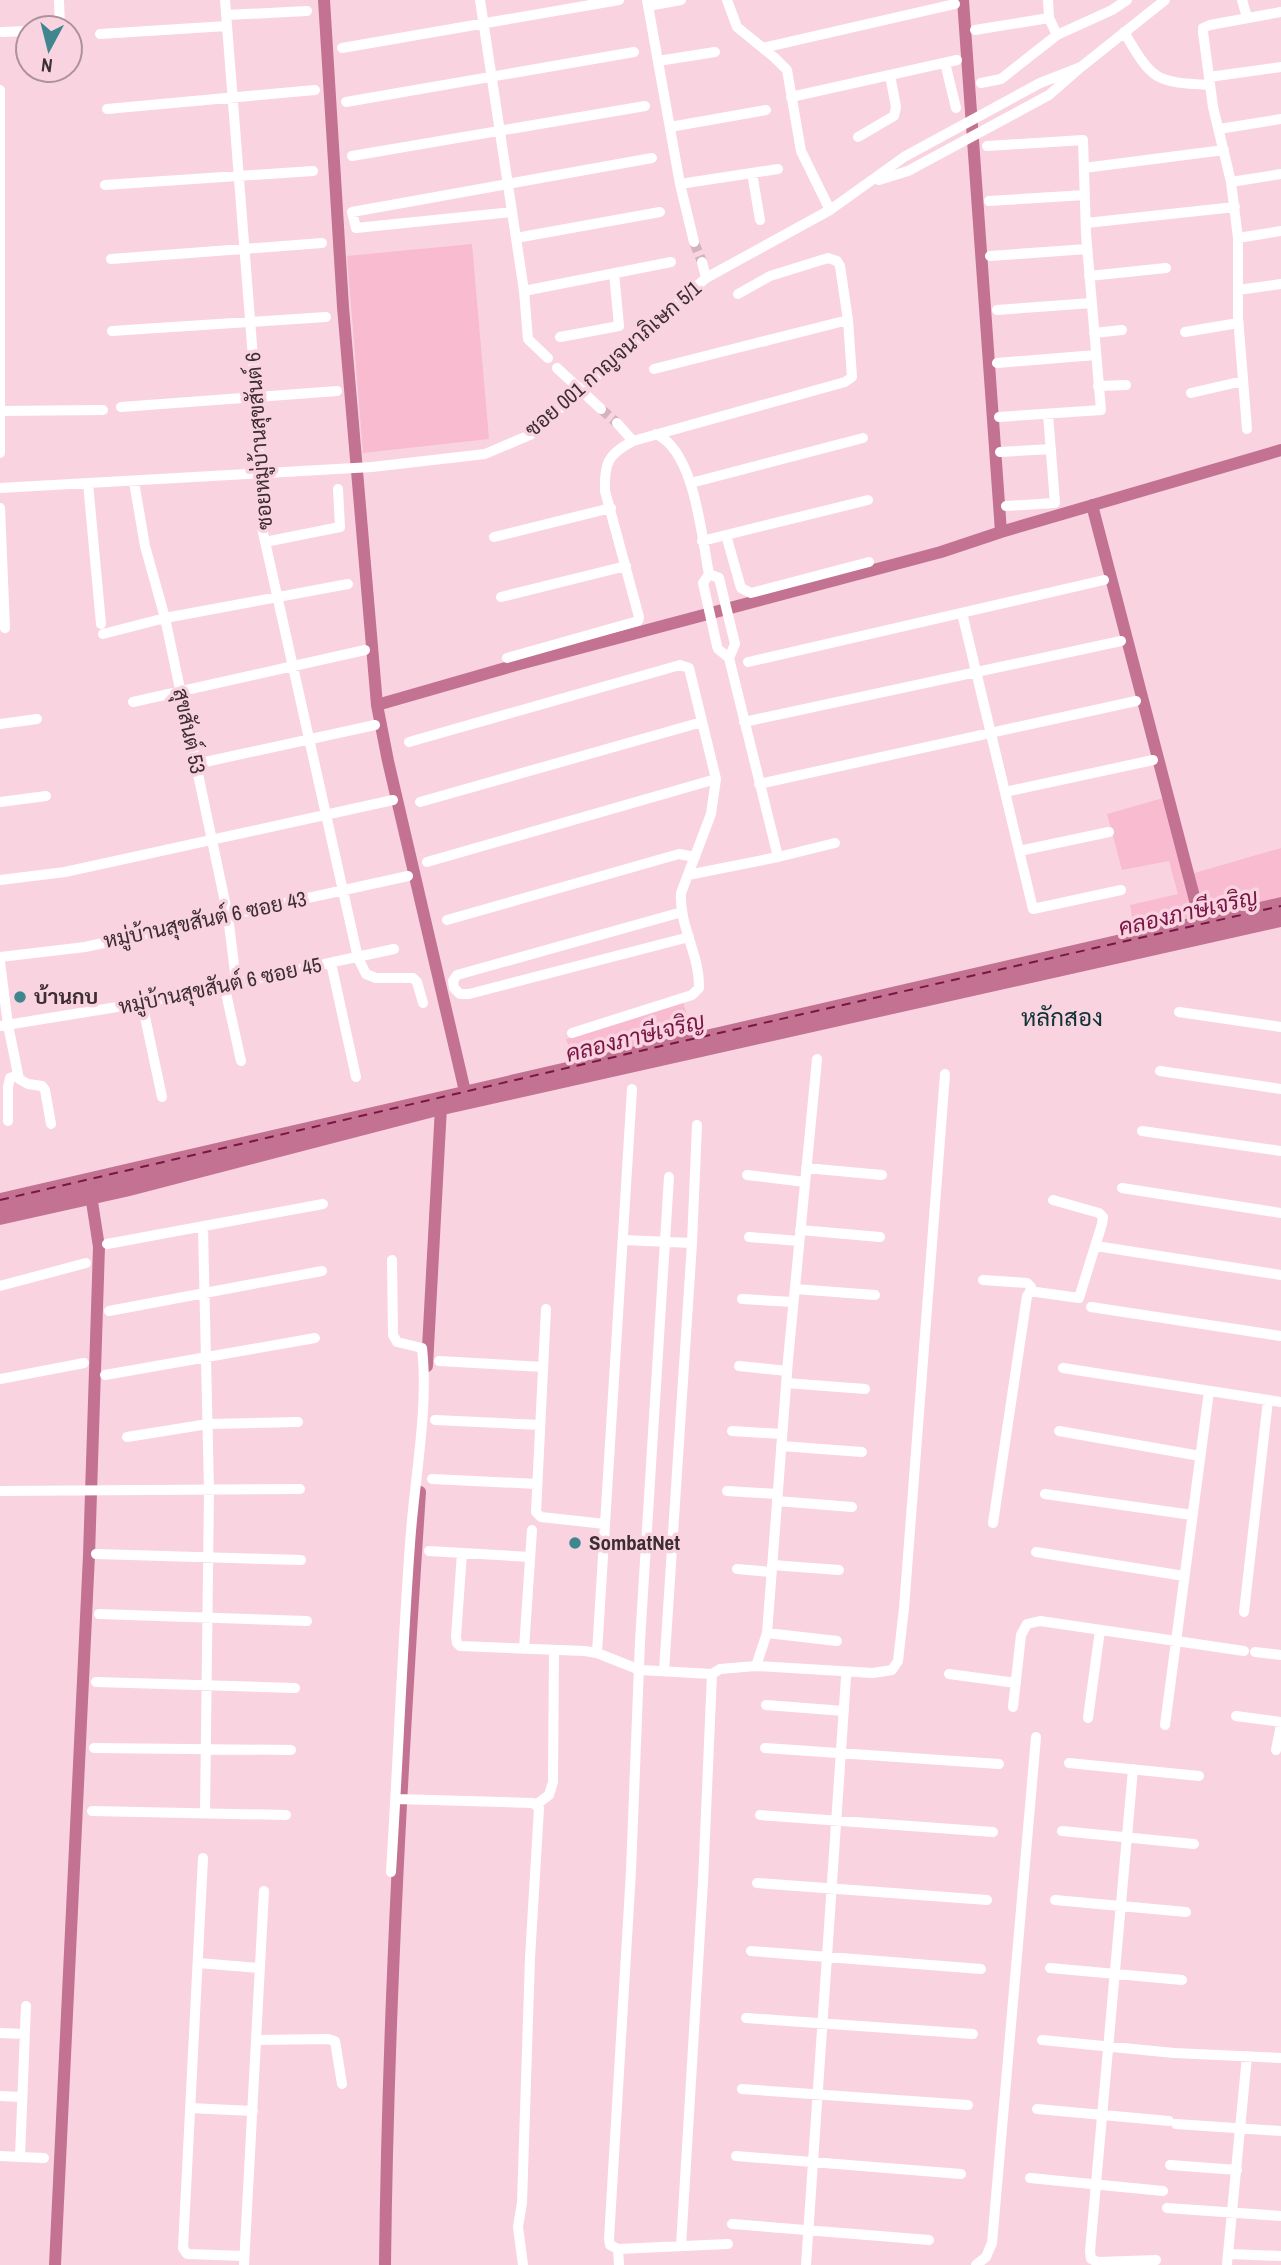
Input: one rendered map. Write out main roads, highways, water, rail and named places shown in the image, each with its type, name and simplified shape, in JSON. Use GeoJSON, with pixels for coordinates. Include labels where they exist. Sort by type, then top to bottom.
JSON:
{"type":"FeatureCollection","features":[{"type":"Feature","properties":{"kind":"waterway"},"geometry":{"type":"LineString","coordinates":[[324,0],[343,307],[377,705],[467,1100]]}},
{"type":"Feature","properties":{"kind":"waterway"},"geometry":{"type":"LineString","coordinates":[[963,0],[1001,532]]}},
{"type":"Feature","properties":{"kind":"waterway"},"geometry":{"type":"LineString","coordinates":[[377,705],[516,665],[941,552],[1281,450]]}},
{"type":"Feature","properties":{"kind":"waterway","name":"คลองภาษีเจริญ"},"geometry":{"type":"LineString","coordinates":[[1092,505],[1203,931]]}},
{"type":"Feature","properties":{"kind":"waterway"},"geometry":{"type":"LineString","coordinates":[[427,1366],[441,1107]]}},
{"type":"Feature","properties":{"kind":"waterway"},"geometry":{"type":"LineString","coordinates":[[55,2265],[89,1555],[99,1247],[90,1189]]}},
{"type":"Feature","properties":{"kind":"waterway"},"geometry":{"type":"LineString","coordinates":[[385,2265],[397,1878],[420,1492]]}},
{"type":"Feature","properties":{"kind":"tunnel"},"geometry":{"type":"LineString","coordinates":[[694,242],[702,262]]}},
{"type":"Feature","properties":{"kind":"tunnel"},"geometry":{"type":"LineString","coordinates":[[601,409],[617,423]]}},
{"type":"Feature","properties":{"kind":"place","name":"บ้านกบ"},"geometry":{"type":"Point","coordinates":[20,997]}},
{"type":"Feature","properties":{"kind":"place","name":"SombatNet"},"geometry":{"type":"Point","coordinates":[575,1543]}},
{"type":"Feature","properties":{"kind":"district","name":"หลักสอง"},"geometry":{"type":"Point","coordinates":[1062,1018]}}]}
